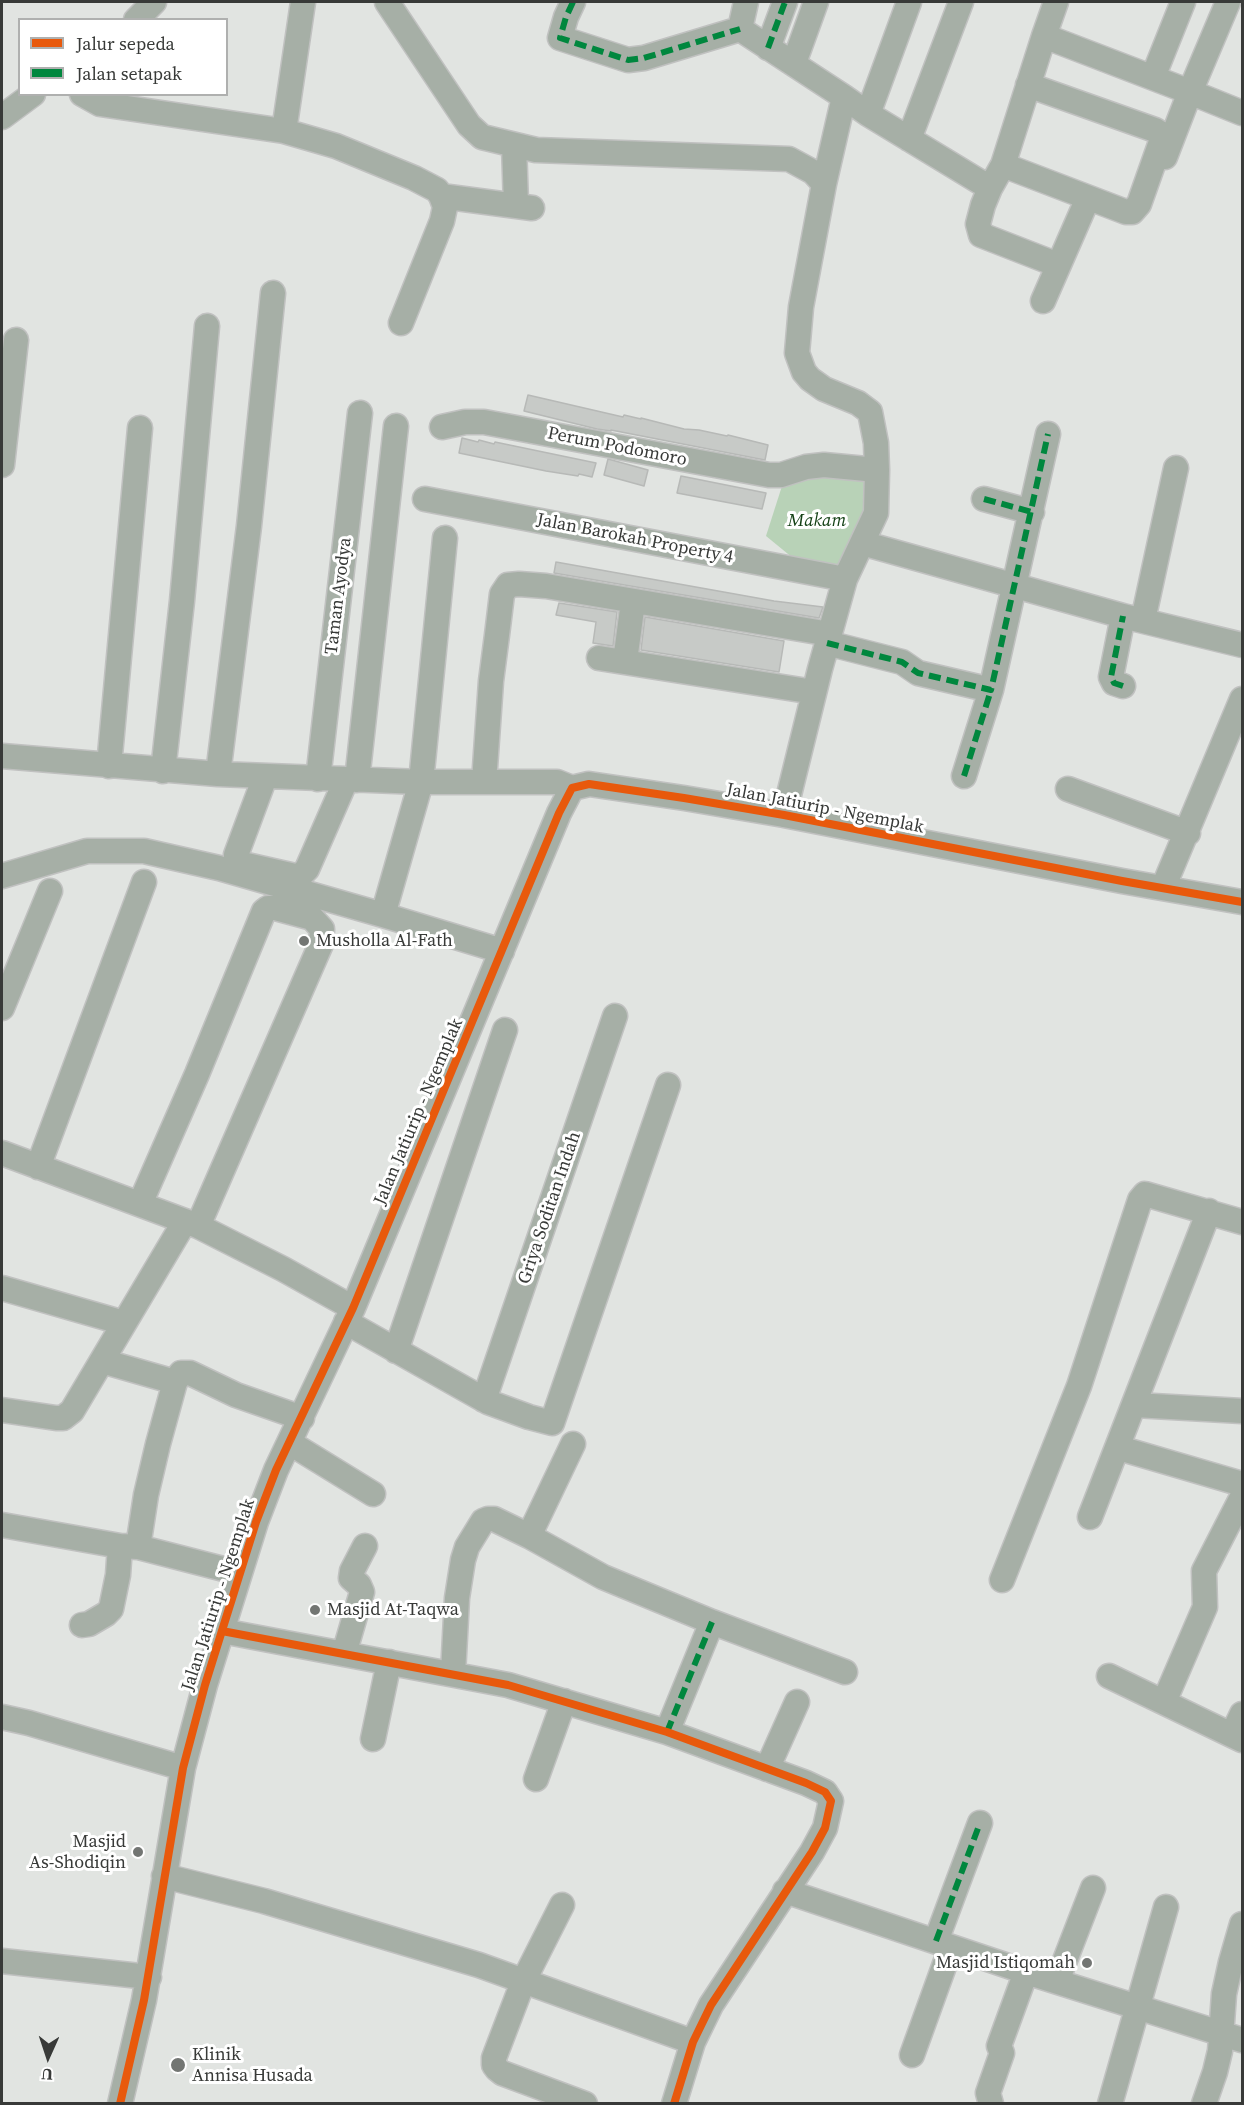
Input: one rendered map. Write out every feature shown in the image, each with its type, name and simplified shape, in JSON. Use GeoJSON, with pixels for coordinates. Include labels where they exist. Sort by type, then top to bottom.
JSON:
{"type":"FeatureCollection","features":[{"type":"Feature","properties":{"kind":"street"},"geometry":{"type":"LineString","coordinates":[[138,18],[154,2]]}},
{"type":"Feature","properties":{"kind":"street"},"geometry":{"type":"LineString","coordinates":[[284,131],[303,2]]}},
{"type":"Feature","properties":{"kind":"street"},"geometry":{"type":"LineString","coordinates":[[387,2],[469,125],[482,137],[536,150],[789,159],[825,176]]}},
{"type":"Feature","properties":{"kind":"street"},"geometry":{"type":"LineString","coordinates":[[573,2],[562,27],[560,38],[628,60],[644,58],[740,29]]}},
{"type":"Feature","properties":{"kind":"street"},"geometry":{"type":"LineString","coordinates":[[740,29],[746,2]]}},
{"type":"Feature","properties":{"kind":"street"},"geometry":{"type":"LineString","coordinates":[[768,48],[785,2]]}},
{"type":"Feature","properties":{"kind":"street"},"geometry":{"type":"LineString","coordinates":[[794,63],[816,2]]}},
{"type":"Feature","properties":{"kind":"street"},"geometry":{"type":"LineString","coordinates":[[868,114],[909,2]]}},
{"type":"Feature","properties":{"kind":"street"},"geometry":{"type":"LineString","coordinates":[[909,139],[961,2]]}},
{"type":"Feature","properties":{"kind":"street"},"geometry":{"type":"LineString","coordinates":[[1056,2],[1003,165],[990,188],[978,224],[981,235],[1058,265]]}},
{"type":"Feature","properties":{"kind":"street"},"geometry":{"type":"LineString","coordinates":[[1152,77],[1183,2]]}},
{"type":"Feature","properties":{"kind":"street"},"geometry":{"type":"LineString","coordinates":[[1143,222],[1190,92],[1228,2]]}},
{"type":"Feature","properties":{"kind":"street"},"geometry":{"type":"LineString","coordinates":[[740,29],[868,114],[990,188]]}},
{"type":"Feature","properties":{"kind":"street"},"geometry":{"type":"LineString","coordinates":[[1044,36],[1242,113]]}},
{"type":"Feature","properties":{"kind":"street"},"geometry":{"type":"LineString","coordinates":[[1003,165],[1126,212],[1135,210],[1139,204],[1162,139],[1161,134],[1155,130],[1028,85]]}},
{"type":"Feature","properties":{"kind":"street"},"geometry":{"type":"LineString","coordinates":[[2,117],[30,96]]}},
{"type":"Feature","properties":{"kind":"street"},"geometry":{"type":"LineString","coordinates":[[86,96],[100,104],[284,131],[336,146],[414,178],[437,190],[445,207],[442,221],[401,323]]}},
{"type":"Feature","properties":{"kind":"street"},"geometry":{"type":"LineString","coordinates":[[784,815],[845,579],[876,513],[876,443],[870,412],[858,403],[824,389],[810,379],[804,372],[798,352],[801,307],[825,176],[844,97]]}},
{"type":"Feature","properties":{"kind":"street"},"geometry":{"type":"LineString","coordinates":[[441,196],[524,207],[514,145]]}},
{"type":"Feature","properties":{"kind":"street"},"geometry":{"type":"LineString","coordinates":[[1043,302],[1088,198]]}},
{"type":"Feature","properties":{"kind":"street"},"geometry":{"type":"LineString","coordinates":[[218,774],[249,526],[273,293]]}},
{"type":"Feature","properties":{"kind":"street"},"geometry":{"type":"LineString","coordinates":[[163,771],[182,601],[207,326]]}},
{"type":"Feature","properties":{"kind":"street"},"geometry":{"type":"LineString","coordinates":[[2,465],[16,340]]}},
{"type":"Feature","properties":{"kind":"street","name":"Taman Ayodya"},"geometry":{"type":"LineString","coordinates":[[318,779],[360,413]]}},
{"type":"Feature","properties":{"kind":"street","name":"Perum Podomoro"},"geometry":{"type":"LineString","coordinates":[[442,427],[465,422],[484,422],[769,475],[781,475],[806,467],[824,465],[877,470]]}},
{"type":"Feature","properties":{"kind":"street"},"geometry":{"type":"LineString","coordinates":[[265,777],[236,860],[242,864],[295,876],[304,873],[351,780],[396,426]]}},
{"type":"Feature","properties":{"kind":"street"},"geometry":{"type":"LineString","coordinates":[[108,766],[140,428]]}},
{"type":"Feature","properties":{"kind":"street"},"geometry":{"type":"LineString","coordinates":[[964,776],[991,690],[1048,434]]}},
{"type":"Feature","properties":{"kind":"street"},"geometry":{"type":"LineString","coordinates":[[1123,686],[1114,683],[1110,677],[1133,618],[1176,468]]}},
{"type":"Feature","properties":{"kind":"street","name":"Jalan Barokah Property 4"},"geometry":{"type":"LineString","coordinates":[[425,499],[845,579]]}},
{"type":"Feature","properties":{"kind":"street"},"geometry":{"type":"LineString","coordinates":[[984,499],[1032,512]]}},
{"type":"Feature","properties":{"kind":"street"},"geometry":{"type":"LineString","coordinates":[[383,915],[421,782],[445,537]]}},
{"type":"Feature","properties":{"kind":"street"},"geometry":{"type":"LineString","coordinates":[[862,543],[1133,618],[1242,645]]}},
{"type":"Feature","properties":{"kind":"street"},"geometry":{"type":"LineString","coordinates":[[484,782],[491,681],[502,594],[508,585],[532,584],[828,638],[902,662],[918,673],[991,690]]}},
{"type":"Feature","properties":{"kind":"street"},"geometry":{"type":"LineString","coordinates":[[625,661],[633,602]]}},
{"type":"Feature","properties":{"kind":"street"},"geometry":{"type":"LineString","coordinates":[[599,658],[814,692]]}},
{"type":"Feature","properties":{"kind":"street"},"geometry":{"type":"LineString","coordinates":[[1164,888],[1242,699]]}},
{"type":"Feature","properties":{"kind":"street"},"geometry":{"type":"LineString","coordinates":[[2,756],[163,771],[265,777],[421,782],[557,782],[572,788]]}},
{"type":"Feature","properties":{"kind":"street","name":"Jalan Jatiurip - Ngemplak"},"geometry":{"type":"LineString","coordinates":[[120,2103],[149,1977],[183,1768],[239,1573],[266,1496],[350,1315],[572,788],[589,784],[609,786],[784,815],[1242,902]]}},
{"type":"Feature","properties":{"kind":"street"},"geometry":{"type":"LineString","coordinates":[[1068,789],[1188,833]]}},
{"type":"Feature","properties":{"kind":"street"},"geometry":{"type":"LineString","coordinates":[[2,876],[87,851],[144,851],[219,868],[383,915],[497,963]]}},
{"type":"Feature","properties":{"kind":"street"},"geometry":{"type":"LineString","coordinates":[[38,1167],[144,882]]}},
{"type":"Feature","properties":{"kind":"street"},"geometry":{"type":"LineString","coordinates":[[2,1008],[50,891]]}},
{"type":"Feature","properties":{"kind":"street"},"geometry":{"type":"LineString","coordinates":[[2,1410],[49,1418],[63,1418],[72,1411],[124,1323],[191,1224],[321,944],[322,929],[312,918],[275,908],[268,908],[264,911],[197,1074],[140,1204]]}},
{"type":"Feature","properties":{"kind":"street","name":"Griya Soditan Indah"},"geometry":{"type":"LineString","coordinates":[[484,1400],[615,1016]]}},
{"type":"Feature","properties":{"kind":"street"},"geometry":{"type":"LineString","coordinates":[[396,1351],[505,1030]]}},
{"type":"Feature","properties":{"kind":"street"},"geometry":{"type":"LineString","coordinates":[[2,1154],[191,1224],[284,1269],[350,1315],[396,1351],[484,1400],[552,1423],[668,1085]]}},
{"type":"Feature","properties":{"kind":"street"},"geometry":{"type":"LineString","coordinates":[[1002,1580],[1079,1386],[1140,1200],[1145,1194],[1242,1222]]}},
{"type":"Feature","properties":{"kind":"street"},"geometry":{"type":"LineString","coordinates":[[1090,1518],[1209,1211]]}},
{"type":"Feature","properties":{"kind":"street"},"geometry":{"type":"LineString","coordinates":[[2,1287],[124,1323]]}},
{"type":"Feature","properties":{"kind":"street"},"geometry":{"type":"LineString","coordinates":[[102,1361],[175,1382]]}},
{"type":"Feature","properties":{"kind":"street"},"geometry":{"type":"LineString","coordinates":[[82,1625],[97,1619],[111,1609],[118,1575],[146,1495],[175,1382],[181,1373],[190,1373],[236,1395],[302,1418]]}},
{"type":"Feature","properties":{"kind":"street"},"geometry":{"type":"LineString","coordinates":[[1135,1405],[1242,1412]]}},
{"type":"Feature","properties":{"kind":"street"},"geometry":{"type":"LineString","coordinates":[[290,1443],[373,1494]]}},
{"type":"Feature","properties":{"kind":"street"},"geometry":{"type":"LineString","coordinates":[[529,1536],[573,1444]]}},
{"type":"Feature","properties":{"kind":"street"},"geometry":{"type":"LineString","coordinates":[[1119,1448],[1242,1484]]}},
{"type":"Feature","properties":{"kind":"street"},"geometry":{"type":"LineString","coordinates":[[1164,1702],[1205,1607],[1204,1571],[1242,1497]]}},
{"type":"Feature","properties":{"kind":"street"},"geometry":{"type":"LineString","coordinates":[[453,1674],[457,1598],[463,1560],[467,1547],[483,1521],[488,1519],[529,1536],[603,1576],[712,1622],[845,1672]]}},
{"type":"Feature","properties":{"kind":"street"},"geometry":{"type":"LineString","coordinates":[[2,1525],[129,1546],[239,1573]]}},
{"type":"Feature","properties":{"kind":"street"},"geometry":{"type":"LineString","coordinates":[[344,1654],[362,1592],[359,1585],[352,1579],[351,1571],[365,1546]]}},
{"type":"Feature","properties":{"kind":"street"},"geometry":{"type":"LineString","coordinates":[[667,1732],[712,1622]]}},
{"type":"Feature","properties":{"kind":"street"},"geometry":{"type":"LineString","coordinates":[[222,1631],[508,1685],[667,1732],[825,1792],[831,1801],[825,1828],[711,2005],[693,2042],[674,2103]]}},
{"type":"Feature","properties":{"kind":"street"},"geometry":{"type":"LineString","coordinates":[[373,1739],[389,1662]]}},
{"type":"Feature","properties":{"kind":"street"},"geometry":{"type":"LineString","coordinates":[[1109,1676],[1164,1702],[1239,1730]]}},
{"type":"Feature","properties":{"kind":"street"},"geometry":{"type":"LineString","coordinates":[[536,1779],[564,1701]]}},
{"type":"Feature","properties":{"kind":"street"},"geometry":{"type":"LineString","coordinates":[[767,1769],[797,1702]]}},
{"type":"Feature","properties":{"kind":"street"},"geometry":{"type":"LineString","coordinates":[[2,1717],[183,1768]]}},
{"type":"Feature","properties":{"kind":"street"},"geometry":{"type":"LineString","coordinates":[[912,2055],[980,1823]]}},
{"type":"Feature","properties":{"kind":"street"},"geometry":{"type":"LineString","coordinates":[[164,1876],[275,1904],[479,1965],[693,2042]]}},
{"type":"Feature","properties":{"kind":"street"},"geometry":{"type":"LineString","coordinates":[[1057,1981],[1093,1888]]}},
{"type":"Feature","properties":{"kind":"street"},"geometry":{"type":"LineString","coordinates":[[785,1891],[1232,2038]]}},
{"type":"Feature","properties":{"kind":"street"},"geometry":{"type":"LineString","coordinates":[[562,1905],[523,1982],[494,2058],[494,2065],[502,2073],[585,2103]]}},
{"type":"Feature","properties":{"kind":"street"},"geometry":{"type":"LineString","coordinates":[[1110,2103],[1166,1908]]}},
{"type":"Feature","properties":{"kind":"street"},"geometry":{"type":"LineString","coordinates":[[1204,2103],[1215,2072],[1232,2038],[1224,1994],[1242,1925]]}},
{"type":"Feature","properties":{"kind":"street"},"geometry":{"type":"LineString","coordinates":[[2,1961],[149,1977]]}},
{"type":"Feature","properties":{"kind":"street"},"geometry":{"type":"LineString","coordinates":[[991,2103],[988,2093],[1002,2053],[999,2046],[1026,1972]]}},
{"type":"Feature","properties":{"kind":"green space","name":"Makam"},"geometry":{"type":"Polygon","coordinates":[[[815,474],[850,477],[869,483],[870,505],[838,570],[799,563],[766,536],[782,486],[815,474]]]}},
{"type":"Feature","properties":{"kind":"building"},"geometry":{"type":"Polygon","coordinates":[[[528,395],[623,417],[624,415],[641,418],[684,429],[728,435],[768,445],[765,460],[597,429],[524,411],[528,395]]]}},
{"type":"Feature","properties":{"kind":"building"},"geometry":{"type":"Polygon","coordinates":[[[462,438],[494,444],[495,442],[596,463],[592,477],[546,471],[459,453],[462,438]]]}},
{"type":"Feature","properties":{"kind":"building"},"geometry":{"type":"Polygon","coordinates":[[[608,459],[648,470],[644,486],[604,475],[608,459]]]}},
{"type":"Feature","properties":{"kind":"building"},"geometry":{"type":"Polygon","coordinates":[[[681,476],[766,493],[762,509],[677,493],[681,476]]]}},
{"type":"Feature","properties":{"kind":"building"},"geometry":{"type":"Polygon","coordinates":[[[556,562],[774,601],[823,607],[819,618],[554,573],[556,562]]]}},
{"type":"Feature","properties":{"kind":"building"},"geometry":{"type":"Polygon","coordinates":[[[559,603],[617,612],[613,646],[593,643],[596,622],[556,615],[559,603]]]}},
{"type":"Feature","properties":{"kind":"building"},"geometry":{"type":"Polygon","coordinates":[[[645,617],[784,641],[779,672],[641,650],[645,617]]]}},
{"type":"Feature","properties":{"kind":"marked path"},"geometry":{"type":"LineString","coordinates":[[573,2],[560,38],[628,60],[644,58],[740,29]]}},
{"type":"Feature","properties":{"kind":"marked path"},"geometry":{"type":"LineString","coordinates":[[768,48],[785,2]]}},
{"type":"Feature","properties":{"kind":"marked path"},"geometry":{"type":"LineString","coordinates":[[827,643],[902,662],[918,673],[991,690],[1048,434]]}},
{"type":"Feature","properties":{"kind":"marked path"},"geometry":{"type":"LineString","coordinates":[[984,499],[1032,512]]}},
{"type":"Feature","properties":{"kind":"marked path"},"geometry":{"type":"LineString","coordinates":[[1123,616],[1111,677],[1114,683],[1123,686]]}},
{"type":"Feature","properties":{"kind":"marked path"},"geometry":{"type":"LineString","coordinates":[[964,776],[991,690]]}},
{"type":"Feature","properties":{"kind":"marked path"},"geometry":{"type":"LineString","coordinates":[[667,1732],[712,1622]]}},
{"type":"Feature","properties":{"kind":"marked path"},"geometry":{"type":"LineString","coordinates":[[936,1941],[980,1823]]}},
{"type":"Feature","properties":{"kind":"cycle path"},"geometry":{"type":"LineString","coordinates":[[120,2104],[144,2000],[183,1768],[205,1685],[256,1522],[276,1470],[353,1308],[559,813],[572,788],[589,784],[784,815],[1242,902]]}},
{"type":"Feature","properties":{"kind":"cycle path"},"geometry":{"type":"LineString","coordinates":[[222,1631],[508,1685],[667,1732],[825,1792],[831,1801],[825,1828],[812,1852],[711,2005],[693,2042],[674,2104]]}},
{"type":"Feature","properties":{"kind":"place","name":"Musholla Al-Fath"},"geometry":{"type":"Point","coordinates":[304,941]}},
{"type":"Feature","properties":{"kind":"place","name":"Masjid At-Taqwa"},"geometry":{"type":"Point","coordinates":[315,1610]}},
{"type":"Feature","properties":{"kind":"place","name":"Masjid As-Shodiqin"},"geometry":{"type":"Point","coordinates":[138,1852]}},
{"type":"Feature","properties":{"kind":"place","name":"Masjid Istiqomah"},"geometry":{"type":"Point","coordinates":[1087,1963]}},
{"type":"Feature","properties":{"kind":"place","name":"Klinik Annisa Husada"},"geometry":{"type":"Point","coordinates":[178,2065]}}]}
